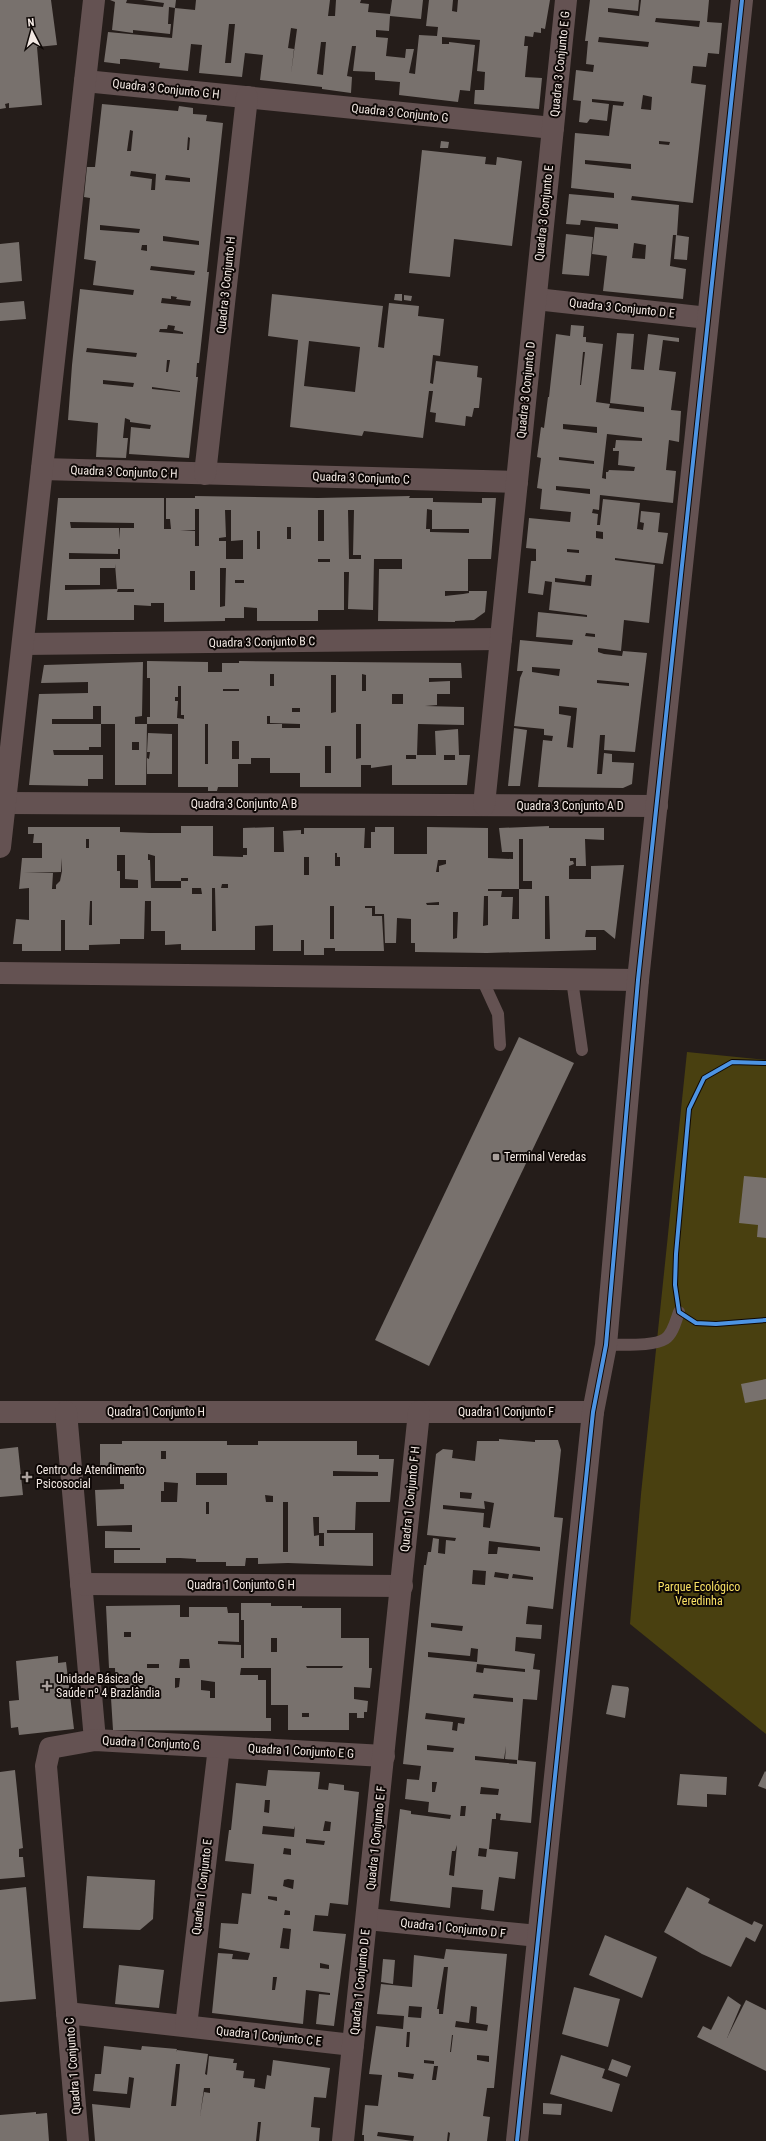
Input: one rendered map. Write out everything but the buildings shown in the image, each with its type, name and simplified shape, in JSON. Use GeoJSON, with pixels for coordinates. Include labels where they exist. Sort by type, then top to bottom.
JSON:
{"type":"FeatureCollection","features":[{"type":"Feature","properties":{"kind":"street"},"geometry":{"type":"LineString","coordinates":[[0,847],[94,0]]}},
{"type":"Feature","properties":{"kind":"street","name":"Quadra 3 Conjunto E G"},"geometry":{"type":"LineString","coordinates":[[553,128],[566,0]]}},
{"type":"Feature","properties":{"kind":"street"},"geometry":{"type":"LineString","coordinates":[[517,2141],[593,1412],[606,1345],[638,980],[742,0]]}},
{"type":"Feature","properties":{"kind":"street","name":"Quadra 3 Conjunto G H"},"geometry":{"type":"LineString","coordinates":[[85,81],[247,97]]}},
{"type":"Feature","properties":{"kind":"street","name":"Quadra 3 Conjunto G"},"geometry":{"type":"LineString","coordinates":[[247,97],[553,128]]}},
{"type":"Feature","properties":{"kind":"street","name":"Quadra 3 Conjunto H"},"geometry":{"type":"LineString","coordinates":[[205,474],[247,97]]}},
{"type":"Feature","properties":{"kind":"street","name":"Quadra 3 Conjunto E"},"geometry":{"type":"LineString","coordinates":[[536,299],[553,128]]}},
{"type":"Feature","properties":{"kind":"street","name":"Quadra 3 Conjunto D E"},"geometry":{"type":"LineString","coordinates":[[536,299],[708,318]]}},
{"type":"Feature","properties":{"kind":"street","name":"Quadra 3 Conjunto D"},"geometry":{"type":"LineString","coordinates":[[484,805],[536,299]]}},
{"type":"Feature","properties":{"kind":"street","name":"Quadra 3 Conjunto C H"},"geometry":{"type":"LineString","coordinates":[[42,469],[205,474]]}},
{"type":"Feature","properties":{"kind":"street","name":"Quadra 3 Conjunto C"},"geometry":{"type":"LineString","coordinates":[[205,474],[517,482]]}},
{"type":"Feature","properties":{"kind":"street","name":"Quadra 3 Conjunto B C"},"geometry":{"type":"LineString","coordinates":[[22,644],[501,639]]}},
{"type":"Feature","properties":{"kind":"street","name":"Quadra 3 Conjunto A B"},"geometry":{"type":"LineString","coordinates":[[5,803],[484,805]]}},
{"type":"Feature","properties":{"kind":"street","name":"Quadra 3 Conjunto A D"},"geometry":{"type":"LineString","coordinates":[[484,805],[657,806]]}},
{"type":"Feature","properties":{"kind":"street"},"geometry":{"type":"LineString","coordinates":[[0,973],[638,980]]}},
{"type":"Feature","properties":{"kind":"street","name":"Quadra 1 Conjunto H"},"geometry":{"type":"LineString","coordinates":[[0,1412],[419,1412]]}},
{"type":"Feature","properties":{"kind":"street"},"geometry":{"type":"LineString","coordinates":[[66,1412],[81,1584]]}},
{"type":"Feature","properties":{"kind":"street","name":"Quadra 1 Conjunto F"},"geometry":{"type":"LineString","coordinates":[[419,1412],[593,1412]]}},
{"type":"Feature","properties":{"kind":"street","name":"Quadra 1 Conjunto F H"},"geometry":{"type":"LineString","coordinates":[[384,1756],[419,1412]]}},
{"type":"Feature","properties":{"kind":"street","name":"Quadra 1 Conjunto G H"},"geometry":{"type":"LineString","coordinates":[[81,1584],[402,1586]]}},
{"type":"Feature","properties":{"kind":"street","name":"Quadra 1 Conjunto G"},"geometry":{"type":"LineString","coordinates":[[81,1584],[95,1740],[218,1747]]}},
{"type":"Feature","properties":{"kind":"street"},"geometry":{"type":"LineString","coordinates":[[67,2013],[46,1766],[50,1748],[95,1740]]}},
{"type":"Feature","properties":{"kind":"street","name":"Quadra 1 Conjunto E G"},"geometry":{"type":"LineString","coordinates":[[218,1747],[384,1756]]}},
{"type":"Feature","properties":{"kind":"street","name":"Quadra 1 Conjunto E"},"geometry":{"type":"LineString","coordinates":[[186,2026],[218,1747]]}},
{"type":"Feature","properties":{"kind":"street","name":"Quadra 1 Conjunto E F"},"geometry":{"type":"LineString","coordinates":[[367,1919],[384,1756]]}},
{"type":"Feature","properties":{"kind":"street","name":"Quadra 1 Conjunto D F"},"geometry":{"type":"LineString","coordinates":[[367,1919],[538,1936]]}},
{"type":"Feature","properties":{"kind":"street","name":"Quadra 1 Conjunto D E"},"geometry":{"type":"LineString","coordinates":[[343,2141],[367,1919]]}},
{"type":"Feature","properties":{"kind":"street","name":"Quadra 1 Conjunto C"},"geometry":{"type":"LineString","coordinates":[[78,2141],[67,2013],[186,2026]]}},
{"type":"Feature","properties":{"kind":"street","name":"Quadra 1 Conjunto C E"},"geometry":{"type":"LineString","coordinates":[[186,2026],[353,2045]]}},
{"type":"Feature","properties":{"kind":"lane"},"geometry":{"type":"LineString","coordinates":[[482,979],[498,1014],[500,1045]]}},
{"type":"Feature","properties":{"kind":"lane"},"geometry":{"type":"LineString","coordinates":[[572,980],[582,1050]]}},
{"type":"Feature","properties":{"kind":"lane"},"geometry":{"type":"LineString","coordinates":[[606,1345],[653,1343],[665,1339],[673,1327],[679,1312]]}},
{"type":"Feature","properties":{"kind":"green space","name":"Parque Ecológico Veredinha"},"geometry":{"type":"Polygon","coordinates":[[[687,1052],[766,1060],[766,1734],[630,1624],[641,1494],[687,1052]]]}},
{"type":"Feature","properties":{"kind":"cycle path"},"geometry":{"type":"LineString","coordinates":[[517,2141],[593,1412],[606,1345],[638,980],[742,0]]}},
{"type":"Feature","properties":{"kind":"cycle path"},"geometry":{"type":"LineString","coordinates":[[766,1063],[732,1062],[704,1078],[689,1109],[676,1254],[675,1285],[679,1312],[696,1323],[716,1324],[766,1320]]}},
{"type":"Feature","properties":{"kind":"place","name":"Terminal Veredas"},"geometry":{"type":"Point","coordinates":[496,1157]}},
{"type":"Feature","properties":{"kind":"place","name":"Centro de Atendimento Psicosocial"},"geometry":{"type":"Point","coordinates":[27,1477]}},
{"type":"Feature","properties":{"kind":"place","name":"Unidade Básica de Saúde nº 4 Brazlândia"},"geometry":{"type":"Point","coordinates":[47,1686]}}]}
